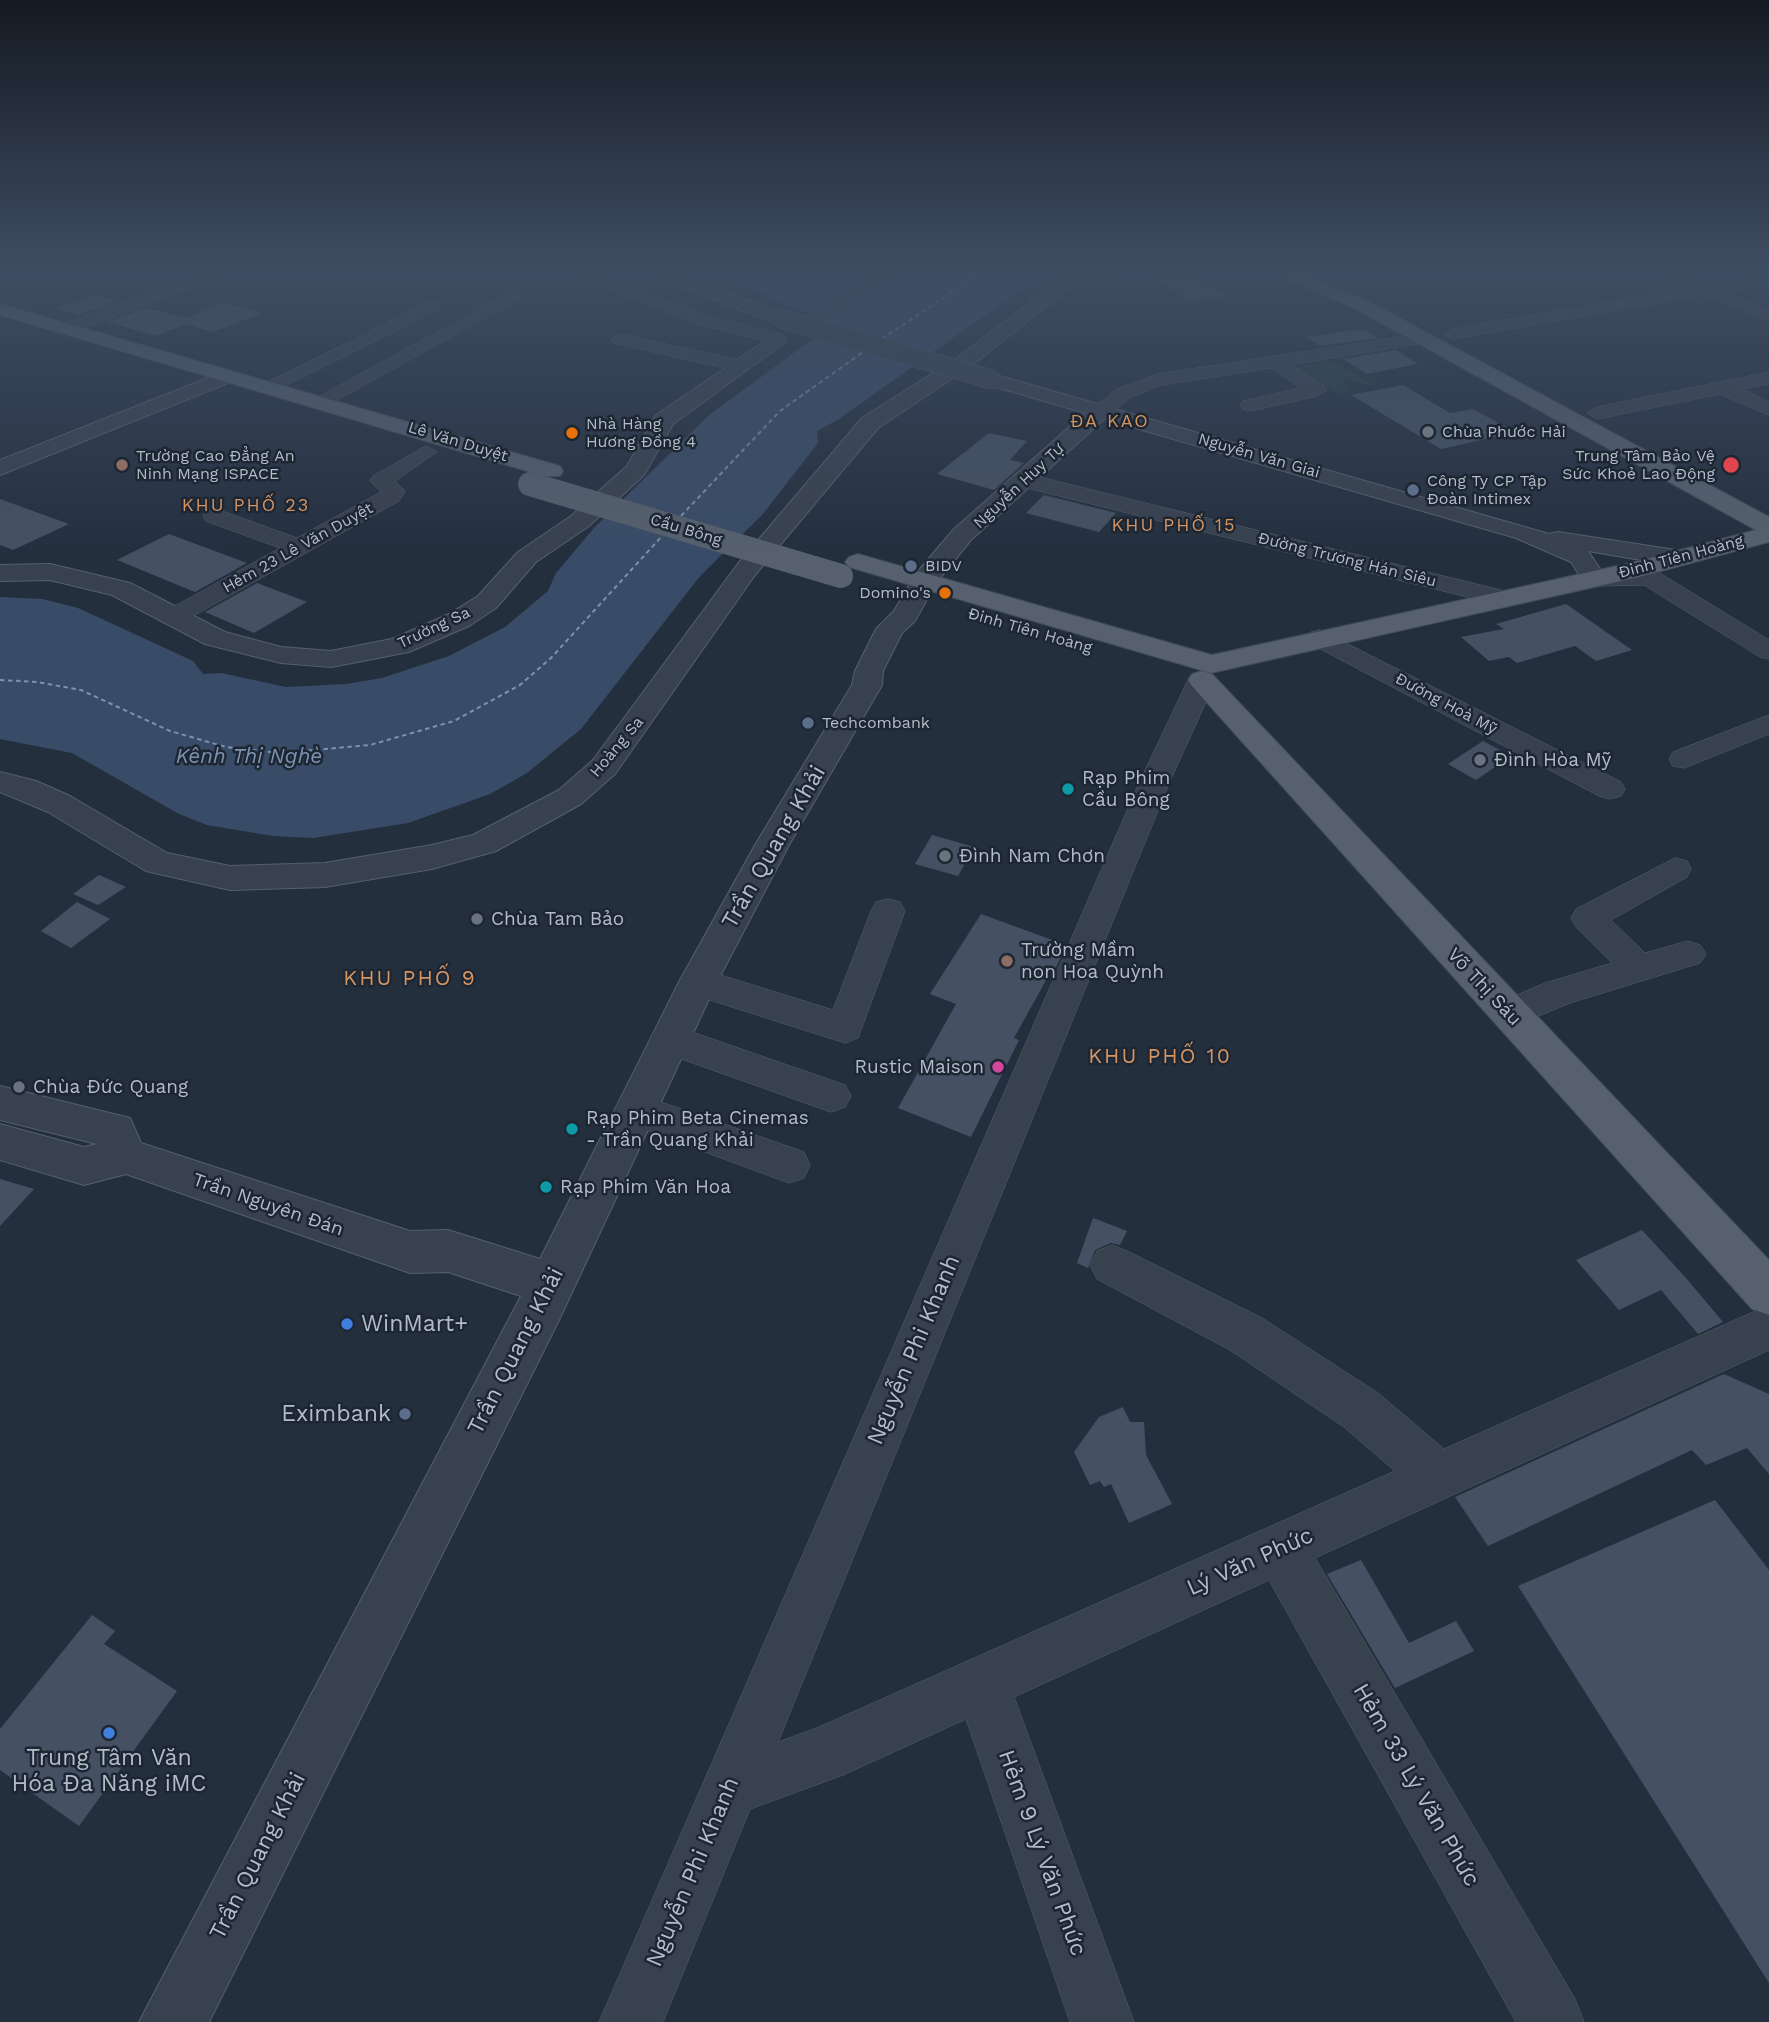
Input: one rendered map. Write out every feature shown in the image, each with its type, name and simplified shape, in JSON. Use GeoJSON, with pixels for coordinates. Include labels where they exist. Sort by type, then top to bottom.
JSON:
{"type":"FeatureCollection","features":[{"type":"Feature","properties":{"kind":"main road","name":"Lê Văn Duyệt"},"geometry":{"type":"LineString","coordinates":[[127,363],[530,484]]}},
{"type":"Feature","properties":{"kind":"main road","name":"Lê Văn Duyệt"},"geometry":{"type":"LineString","coordinates":[[186,363],[552,471]]}},
{"type":"Feature","properties":{"kind":"main road"},"geometry":{"type":"LineString","coordinates":[[1470,363],[1769,527]]}},
{"type":"Feature","properties":{"kind":"main road"},"geometry":{"type":"LineString","coordinates":[[1507,363],[1769,506]]}},
{"type":"Feature","properties":{"kind":"main road","name":"Cầu Bông"},"geometry":{"type":"LineString","coordinates":[[552,471],[849,569]]}},
{"type":"Feature","properties":{"kind":"main road","name":"Cầu Bông"},"geometry":{"type":"LineString","coordinates":[[530,484],[849,569]]}},
{"type":"Feature","properties":{"kind":"main road"},"geometry":{"type":"LineString","coordinates":[[1718,501],[1739,500],[1746,494]]}},
{"type":"Feature","properties":{"kind":"main road","name":"Đinh Tiên Hoàng"},"geometry":{"type":"LineString","coordinates":[[849,569],[1206,672],[1320,638],[1508,599],[1769,534]]}},
{"type":"Feature","properties":{"kind":"main road","name":"Võ Thị Sáu"},"geometry":{"type":"LineString","coordinates":[[1206,672],[1509,1014],[1769,1293]]}},
{"type":"Feature","properties":{"kind":"street"},"geometry":{"type":"LineString","coordinates":[[266,387],[314,363]]}},
{"type":"Feature","properties":{"kind":"street"},"geometry":{"type":"LineString","coordinates":[[319,402],[389,363]]}},
{"type":"Feature","properties":{"kind":"street"},"geometry":{"type":"LineString","coordinates":[[730,363],[737,365]]}},
{"type":"Feature","properties":{"kind":"street","name":"Nguyễn Văn Giai"},"geometry":{"type":"LineString","coordinates":[[923,363],[993,380],[1525,533],[1676,558]]}},
{"type":"Feature","properties":{"kind":"street","name":"Hoàng Sa"},"geometry":{"type":"LineString","coordinates":[[0,782],[25,788],[59,804],[158,863],[230,878],[325,875],[432,857],[484,843],[570,797],[604,767],[746,570],[870,423],[962,363]]}},
{"type":"Feature","properties":{"kind":"street"},"geometry":{"type":"LineString","coordinates":[[1100,411],[1124,393],[1158,380],[1266,363]]}},
{"type":"Feature","properties":{"kind":"street"},"geometry":{"type":"LineString","coordinates":[[1250,405],[1317,390],[1277,363]]}},
{"type":"Feature","properties":{"kind":"street","name":"Trường Sa"},"geometry":{"type":"LineString","coordinates":[[0,573],[50,572],[121,589],[215,638],[281,655],[331,659],[379,652],[428,635],[487,602],[505,586],[527,557],[600,504],[636,470],[664,420],[737,365]]}},
{"type":"Feature","properties":{"kind":"street"},"geometry":{"type":"LineString","coordinates":[[0,468],[228,376]]}},
{"type":"Feature","properties":{"kind":"street"},"geometry":{"type":"LineString","coordinates":[[1597,413],[1769,378]]}},
{"type":"Feature","properties":{"kind":"street"},"geometry":{"type":"LineString","coordinates":[[1723,388],[1769,409]]}},
{"type":"Feature","properties":{"kind":"street","name":"Nguyễn Huy Tự"},"geometry":{"type":"LineString","coordinates":[[921,590],[968,537],[968,532],[1100,411]]}},
{"type":"Feature","properties":{"kind":"street","name":"Hẻm 23 Lê Văn Duyệt"},"geometry":{"type":"LineString","coordinates":[[175,616],[391,496],[394,491],[381,481],[426,452]]}},
{"type":"Feature","properties":{"kind":"street","name":"Đường Trương Hán Siêu"},"geometry":{"type":"LineString","coordinates":[[1023,480],[1508,599]]}},
{"type":"Feature","properties":{"kind":"street"},"geometry":{"type":"LineString","coordinates":[[214,516],[299,547]]}},
{"type":"Feature","properties":{"kind":"street","name":"Nguyễn Văn Giai"},"geometry":{"type":"LineString","coordinates":[[1525,533],[1580,556],[1594,579]]}},
{"type":"Feature","properties":{"kind":"street","name":"Đinh Tiên Hoàng"},"geometry":{"type":"LineString","coordinates":[[1594,579],[1609,581],[1641,575],[1651,578],[1769,651]]}},
{"type":"Feature","properties":{"kind":"street","name":"Trần Quang Khải"},"geometry":{"type":"LineString","coordinates":[[173,2022],[546,1294],[698,982],[772,845],[867,685],[884,673],[908,625],[921,590]]}},
{"type":"Feature","properties":{"kind":"street","name":"Đường Hoà Mỹ"},"geometry":{"type":"LineString","coordinates":[[1320,638],[1610,789]]}},
{"type":"Feature","properties":{"kind":"street","name":"Nguyễn Phi Khanh"},"geometry":{"type":"LineString","coordinates":[[631,2022],[1140,817],[1206,672]]}},
{"type":"Feature","properties":{"kind":"street"},"geometry":{"type":"LineString","coordinates":[[1684,759],[1769,724]]}},
{"type":"Feature","properties":{"kind":"street"},"geometry":{"type":"LineString","coordinates":[[1639,969],[1588,918],[1675,869]]}},
{"type":"Feature","properties":{"kind":"street"},"geometry":{"type":"LineString","coordinates":[[698,982],[845,1028],[888,911]]}},
{"type":"Feature","properties":{"kind":"street"},"geometry":{"type":"LineString","coordinates":[[1509,1014],[1558,993],[1688,954]]}},
{"type":"Feature","properties":{"kind":"street"},"geometry":{"type":"LineString","coordinates":[[669,1039],[831,1096]]}},
{"type":"Feature","properties":{"kind":"street"},"geometry":{"type":"LineString","coordinates":[[0,1103],[116,1131],[126,1156],[84,1166],[0,1142]]}},
{"type":"Feature","properties":{"kind":"street"},"geometry":{"type":"LineString","coordinates":[[635,1109],[789,1165]]}},
{"type":"Feature","properties":{"kind":"street","name":"Trần Nguyên Đán"},"geometry":{"type":"LineString","coordinates":[[126,1156],[410,1252],[436,1272],[546,1294]]}},
{"type":"Feature","properties":{"kind":"street"},"geometry":{"type":"LineString","coordinates":[[1112,1265],[1246,1334],[1361,1410],[1439,1476]]}},
{"type":"Feature","properties":{"kind":"street","name":"Lý Văn Phức"},"geometry":{"type":"LineString","coordinates":[[728,1788],[823,1755],[982,1685],[1769,1327]]}},
{"type":"Feature","properties":{"kind":"street","name":"Hẻm 33 Lý Văn Phức"},"geometry":{"type":"LineString","coordinates":[[1280,1548],[1552,2022]]}},
{"type":"Feature","properties":{"kind":"street","name":"Hẻm 9 Lý Văn Phức"},"geometry":{"type":"LineString","coordinates":[[982,1685],[1102,2022]]}},
{"type":"Feature","properties":{"kind":"green space"},"geometry":{"type":"Polygon","coordinates":[[[1339,364],[1378,388],[1345,379],[1343,381],[1352,392],[1337,393],[1293,367],[1339,364]]]}},
{"type":"Feature","properties":{"kind":"water","name":"Kênh Thị Nghè"},"geometry":{"type":"Polygon","coordinates":[[[780,363],[917,363],[839,419],[817,431],[818,443],[762,515],[700,576],[581,729],[527,773],[490,794],[408,823],[313,838],[273,836],[207,825],[179,814],[72,753],[0,739],[0,597],[42,599],[78,608],[193,661],[203,674],[221,673],[286,687],[346,684],[382,678],[449,656],[505,627],[548,591],[556,573],[594,528],[708,416],[780,363]]]}},
{"type":"Feature","properties":{"kind":"building"},"geometry":{"type":"Polygon","coordinates":[[[1350,363],[1418,364],[1367,374],[1350,363]]]}},
{"type":"Feature","properties":{"kind":"building"},"geometry":{"type":"Polygon","coordinates":[[[1403,385],[1450,413],[1473,409],[1515,432],[1441,449],[1351,395],[1403,385]]]}},
{"type":"Feature","properties":{"kind":"building"},"geometry":{"type":"Polygon","coordinates":[[[989,433],[1027,441],[1010,460],[1024,463],[994,490],[937,474],[989,433]]]}},
{"type":"Feature","properties":{"kind":"building"},"geometry":{"type":"Polygon","coordinates":[[[1044,495],[1116,513],[1099,532],[1026,513],[1044,495]]]}},
{"type":"Feature","properties":{"kind":"building"},"geometry":{"type":"Polygon","coordinates":[[[0,499],[69,524],[13,550],[0,545],[0,499]]]}},
{"type":"Feature","properties":{"kind":"building"},"geometry":{"type":"Polygon","coordinates":[[[169,534],[247,563],[195,592],[117,560],[169,534]]]}},
{"type":"Feature","properties":{"kind":"building"},"geometry":{"type":"Polygon","coordinates":[[[257,583],[307,602],[254,633],[205,612],[257,583]]]}},
{"type":"Feature","properties":{"kind":"building"},"geometry":{"type":"Polygon","coordinates":[[[1566,604],[1632,650],[1596,661],[1575,646],[1517,663],[1509,657],[1489,661],[1461,637],[1504,629],[1496,624],[1566,604]]]}},
{"type":"Feature","properties":{"kind":"building","name":"Đình Hòa Mỹ"},"geometry":{"type":"Polygon","coordinates":[[[1483,741],[1511,756],[1476,780],[1448,764],[1483,741]]]}},
{"type":"Feature","properties":{"kind":"building","name":"Đình Nam Chơn"},"geometry":{"type":"Polygon","coordinates":[[[932,835],[974,847],[958,876],[915,864],[932,835]]]}},
{"type":"Feature","properties":{"kind":"building"},"geometry":{"type":"Polygon","coordinates":[[[99,875],[126,887],[98,905],[73,894],[99,875]]]}},
{"type":"Feature","properties":{"kind":"building"},"geometry":{"type":"Polygon","coordinates":[[[77,902],[110,919],[71,948],[41,931],[77,902]]]}},
{"type":"Feature","properties":{"kind":"building"},"geometry":{"type":"Polygon","coordinates":[[[981,914],[1066,945],[1053,974],[1050,973],[1014,1038],[1019,1040],[971,1137],[898,1108],[956,1004],[930,994],[981,914]]]}},
{"type":"Feature","properties":{"kind":"building"},"geometry":{"type":"Polygon","coordinates":[[[0,1179],[34,1189],[0,1226],[0,1179]]]}},
{"type":"Feature","properties":{"kind":"building"},"geometry":{"type":"Polygon","coordinates":[[[1093,1218],[1127,1231],[1120,1245],[1111,1243],[1095,1250],[1088,1268],[1077,1263],[1093,1218]]]}},
{"type":"Feature","properties":{"kind":"building"},"geometry":{"type":"Polygon","coordinates":[[[1642,1230],[1723,1322],[1698,1334],[1661,1290],[1619,1310],[1576,1260],[1642,1230]]]}},
{"type":"Feature","properties":{"kind":"building"},"geometry":{"type":"Polygon","coordinates":[[[1724,1374],[1769,1394],[1769,1474],[1747,1448],[1706,1465],[1692,1450],[1488,1546],[1455,1497],[1724,1374]]]}},
{"type":"Feature","properties":{"kind":"building"},"geometry":{"type":"Polygon","coordinates":[[[1123,1407],[1130,1422],[1144,1422],[1146,1455],[1172,1504],[1129,1523],[1111,1484],[1104,1487],[1100,1481],[1090,1485],[1074,1452],[1099,1417],[1123,1407]]]}},
{"type":"Feature","properties":{"kind":"building"},"geometry":{"type":"Polygon","coordinates":[[[1715,1500],[1769,1570],[1769,1983],[1518,1586],[1715,1500]]]}},
{"type":"Feature","properties":{"kind":"building"},"geometry":{"type":"Polygon","coordinates":[[[1361,1560],[1409,1643],[1456,1621],[1474,1651],[1395,1688],[1327,1574],[1361,1560]]]}},
{"type":"Feature","properties":{"kind":"building"},"geometry":{"type":"Polygon","coordinates":[[[92,1615],[115,1631],[104,1644],[177,1691],[79,1826],[0,1770],[0,1729],[92,1615]]]}},
{"type":"Feature","properties":{"kind":"ferry route"},"geometry":{"type":"LineString","coordinates":[[681,516],[780,411],[847,363]]}},
{"type":"Feature","properties":{"kind":"ferry route"},"geometry":{"type":"LineString","coordinates":[[0,680],[37,682],[81,690],[170,731],[226,747],[280,753],[370,745],[454,721],[520,685],[551,658],[663,535]]}},
{"type":"Feature","properties":{"kind":"place","name":"Chùa Phước Hải"},"geometry":{"type":"Point","coordinates":[1428,432]}},
{"type":"Feature","properties":{"kind":"place","name":"Nhà Hàng Hương Đồng 4"},"geometry":{"type":"Point","coordinates":[572,433]}},
{"type":"Feature","properties":{"kind":"place","name":"Trường Cao Đẳng An Ninh Mạng ISPACE"},"geometry":{"type":"Point","coordinates":[122,465]}},
{"type":"Feature","properties":{"kind":"place","name":"Trung Tâm Bảo Vệ Sức Khoẻ Lao Động"},"geometry":{"type":"Point","coordinates":[1731,465]}},
{"type":"Feature","properties":{"kind":"place","name":"Công Ty CP Tập Đoàn Intimex"},"geometry":{"type":"Point","coordinates":[1413,490]}},
{"type":"Feature","properties":{"kind":"place","name":"BIDV"},"geometry":{"type":"Point","coordinates":[911,566]}},
{"type":"Feature","properties":{"kind":"place","name":"Domino's"},"geometry":{"type":"Point","coordinates":[945,593]}},
{"type":"Feature","properties":{"kind":"place","name":"Techcombank"},"geometry":{"type":"Point","coordinates":[808,723]}},
{"type":"Feature","properties":{"kind":"place","name":"Đình Hòa Mỹ"},"geometry":{"type":"Point","coordinates":[1480,760]}},
{"type":"Feature","properties":{"kind":"place","name":"Rạp Phim Cầu Bông"},"geometry":{"type":"Point","coordinates":[1068,789]}},
{"type":"Feature","properties":{"kind":"place","name":"Đình Nam Chơn"},"geometry":{"type":"Point","coordinates":[945,856]}},
{"type":"Feature","properties":{"kind":"place","name":"Chùa Tam Bảo"},"geometry":{"type":"Point","coordinates":[477,919]}},
{"type":"Feature","properties":{"kind":"place","name":"Trường Mầm non Hoa Quỳnh"},"geometry":{"type":"Point","coordinates":[1007,961]}},
{"type":"Feature","properties":{"kind":"place","name":"Rustic Maison"},"geometry":{"type":"Point","coordinates":[998,1067]}},
{"type":"Feature","properties":{"kind":"place","name":"Chùa Đức Quang"},"geometry":{"type":"Point","coordinates":[19,1087]}},
{"type":"Feature","properties":{"kind":"place","name":"Rạp Phim Beta Cinemas - Trần Quang Khải"},"geometry":{"type":"Point","coordinates":[572,1129]}},
{"type":"Feature","properties":{"kind":"place","name":"Rạp Phim Văn Hoa"},"geometry":{"type":"Point","coordinates":[546,1187]}},
{"type":"Feature","properties":{"kind":"place","name":"WinMart+"},"geometry":{"type":"Point","coordinates":[347,1324]}},
{"type":"Feature","properties":{"kind":"place","name":"Eximbank"},"geometry":{"type":"Point","coordinates":[405,1414]}},
{"type":"Feature","properties":{"kind":"place","name":"Trung Tâm Văn Hóa Đa Năng iMC"},"geometry":{"type":"Point","coordinates":[109,1733]}},
{"type":"Feature","properties":{"kind":"district","name":"ĐA KAO"},"geometry":{"type":"Point","coordinates":[1110,422]}},
{"type":"Feature","properties":{"kind":"district","name":"KHU PHỐ 23"},"geometry":{"type":"Point","coordinates":[246,506]}},
{"type":"Feature","properties":{"kind":"district","name":"KHU PHỐ 15"},"geometry":{"type":"Point","coordinates":[1174,526]}},
{"type":"Feature","properties":{"kind":"district","name":"KHU PHỐ 9"},"geometry":{"type":"Point","coordinates":[410,979]}},
{"type":"Feature","properties":{"kind":"district","name":"KHU PHỐ 10"},"geometry":{"type":"Point","coordinates":[1160,1057]}}]}
